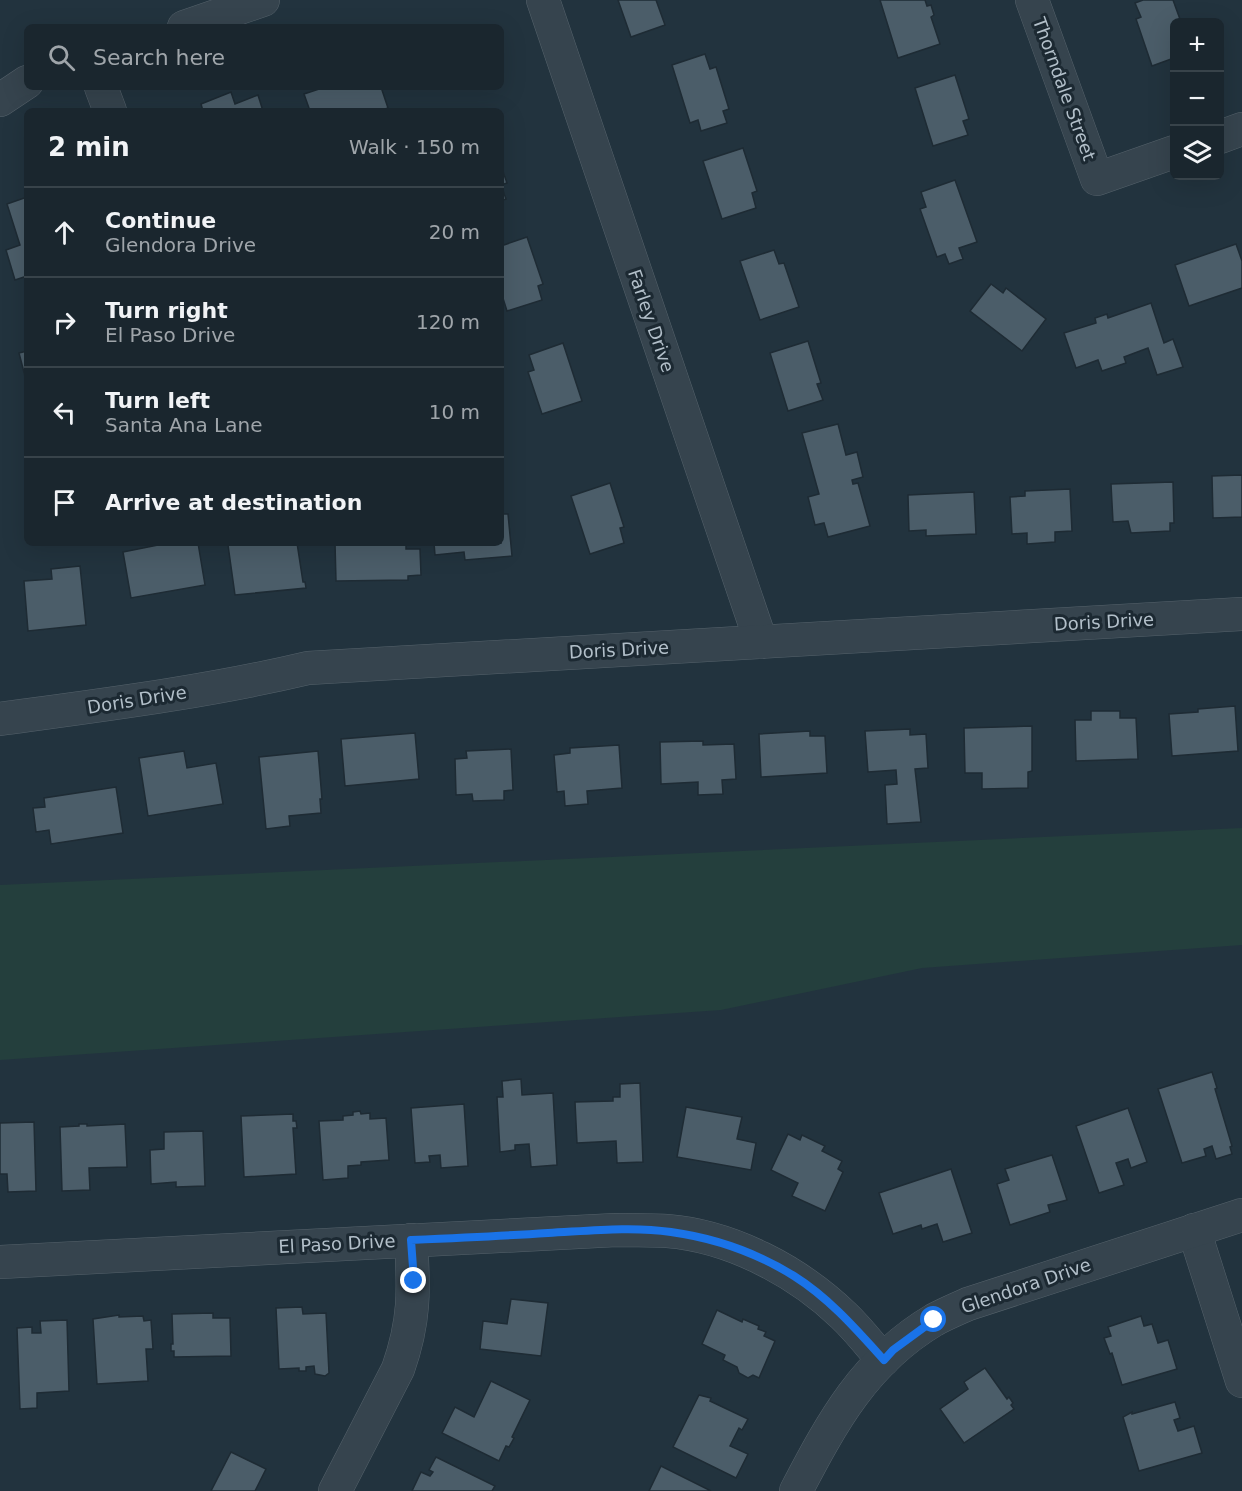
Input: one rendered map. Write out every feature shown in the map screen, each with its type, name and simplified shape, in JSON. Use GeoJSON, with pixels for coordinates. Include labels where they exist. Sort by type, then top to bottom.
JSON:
{"type":"FeatureCollection","features":[{"type":"Feature","properties":{"kind":"street"},"geometry":{"type":"LineString","coordinates":[[193,24],[263,0]]}},
{"type":"Feature","properties":{"kind":"street","name":"Farley Drive"},"geometry":{"type":"LineString","coordinates":[[543,0],[761,642]]}},
{"type":"Feature","properties":{"kind":"street","name":"Thorndale Street"},"geometry":{"type":"LineString","coordinates":[[1032,0],[1097,179],[1170,153]]}},
{"type":"Feature","properties":{"kind":"street"},"geometry":{"type":"LineString","coordinates":[[0,100],[24,84]]}},
{"type":"Feature","properties":{"kind":"street"},"geometry":{"type":"LineString","coordinates":[[102,90],[109,108]]}},
{"type":"Feature","properties":{"kind":"street"},"geometry":{"type":"LineString","coordinates":[[1224,136],[1242,129]]}},
{"type":"Feature","properties":{"kind":"street","name":"Doris Drive"},"geometry":{"type":"LineString","coordinates":[[0,719],[145,699],[271,677],[308,668],[1242,614]]}},
{"type":"Feature","properties":{"kind":"street","name":"Glendora Drive"},"geometry":{"type":"LineString","coordinates":[[796,1491],[834,1420],[857,1387],[893,1350],[934,1320],[968,1304],[1242,1215]]}},
{"type":"Feature","properties":{"kind":"street","name":"El Paso Drive"},"geometry":{"type":"LineString","coordinates":[[0,1262],[616,1230],[669,1231],[721,1242],[770,1262],[815,1290],[845,1317],[884,1360]]}},
{"type":"Feature","properties":{"kind":"street"},"geometry":{"type":"LineString","coordinates":[[1194,1230],[1242,1381]]}},
{"type":"Feature","properties":{"kind":"street"},"geometry":{"type":"LineString","coordinates":[[334,1491],[398,1369],[405,1349],[413,1312],[411,1240]]}},
{"type":"Feature","properties":{"kind":"green space"},"geometry":{"type":"Polygon","coordinates":[[[1242,828],[1242,945],[922,968],[721,1010],[0,1060],[0,885],[1242,828]]]}},
{"type":"Feature","properties":{"kind":"building"},"geometry":{"type":"Polygon","coordinates":[[[618,0],[656,0],[665,25],[631,37],[618,0]]]}},
{"type":"Feature","properties":{"kind":"building"},"geometry":{"type":"Polygon","coordinates":[[[880,0],[925,0],[927,6],[931,5],[934,15],[931,17],[940,44],[898,58],[880,0]]]}},
{"type":"Feature","properties":{"kind":"building"},"geometry":{"type":"Polygon","coordinates":[[[1143,0],[1173,0],[1180,18],[1170,18],[1170,59],[1152,66],[1136,19],[1141,17],[1135,3],[1143,0]]]}},
{"type":"Feature","properties":{"kind":"building"},"geometry":{"type":"Polygon","coordinates":[[[705,54],[710,69],[716,67],[729,109],[723,111],[727,123],[701,131],[698,120],[690,123],[672,65],[705,54]]]}},
{"type":"Feature","properties":{"kind":"building"},"geometry":{"type":"Polygon","coordinates":[[[955,75],[969,119],[963,121],[968,135],[933,146],[915,88],[955,75]]]}},
{"type":"Feature","properties":{"kind":"building"},"geometry":{"type":"Polygon","coordinates":[[[316,90],[382,90],[388,108],[309,108],[304,94],[316,90]]]}},
{"type":"Feature","properties":{"kind":"building"},"geometry":{"type":"Polygon","coordinates":[[[231,92],[235,104],[258,95],[262,108],[202,108],[201,104],[231,92]]]}},
{"type":"Feature","properties":{"kind":"building"},"geometry":{"type":"Polygon","coordinates":[[[743,148],[757,191],[752,193],[756,208],[722,219],[703,161],[743,148]]]}},
{"type":"Feature","properties":{"kind":"building"},"geometry":{"type":"Polygon","coordinates":[[[955,180],[977,242],[959,248],[963,259],[949,264],[945,254],[937,257],[920,209],[926,207],[921,192],[955,180]]]}},
{"type":"Feature","properties":{"kind":"building"},"geometry":{"type":"Polygon","coordinates":[[[24,198],[24,277],[15,280],[6,250],[20,245],[7,204],[24,198]]]}},
{"type":"Feature","properties":{"kind":"building"},"geometry":{"type":"Polygon","coordinates":[[[527,237],[543,284],[538,286],[542,300],[507,311],[504,302],[504,245],[527,237]]]}},
{"type":"Feature","properties":{"kind":"building"},"geometry":{"type":"Polygon","coordinates":[[[1236,244],[1242,261],[1242,288],[1189,306],[1175,265],[1236,244]]]}},
{"type":"Feature","properties":{"kind":"building"},"geometry":{"type":"Polygon","coordinates":[[[774,250],[779,264],[784,263],[799,307],[760,320],[740,261],[774,250]]]}},
{"type":"Feature","properties":{"kind":"building"},"geometry":{"type":"Polygon","coordinates":[[[991,284],[1003,293],[1006,288],[1046,319],[1022,351],[970,311],[991,284]]]}},
{"type":"Feature","properties":{"kind":"building"},"geometry":{"type":"Polygon","coordinates":[[[1151,303],[1164,343],[1173,339],[1183,367],[1157,375],[1148,348],[1124,357],[1126,363],[1102,371],[1098,360],[1076,368],[1064,333],[1096,323],[1095,318],[1107,314],[1108,318],[1151,303]]]}},
{"type":"Feature","properties":{"kind":"building"},"geometry":{"type":"Polygon","coordinates":[[[808,341],[821,383],[817,384],[823,400],[788,411],[770,353],[808,341]]]}},
{"type":"Feature","properties":{"kind":"building"},"geometry":{"type":"Polygon","coordinates":[[[563,343],[582,401],[542,414],[528,372],[534,370],[529,355],[563,343]]]}},
{"type":"Feature","properties":{"kind":"building"},"geometry":{"type":"Polygon","coordinates":[[[24,352],[24,372],[19,353],[24,352]]]}},
{"type":"Feature","properties":{"kind":"building"},"geometry":{"type":"Polygon","coordinates":[[[838,424],[846,455],[857,452],[863,477],[852,480],[853,484],[858,483],[870,526],[828,537],[824,523],[815,525],[808,497],[819,494],[802,433],[838,424]]]}},
{"type":"Feature","properties":{"kind":"building"},"geometry":{"type":"Polygon","coordinates":[[[1242,475],[1242,517],[1213,518],[1212,476],[1242,475]]]}},
{"type":"Feature","properties":{"kind":"building"},"geometry":{"type":"Polygon","coordinates":[[[1173,482],[1174,523],[1170,523],[1170,531],[1131,533],[1128,521],[1113,522],[1111,484],[1173,482]]]}},
{"type":"Feature","properties":{"kind":"building"},"geometry":{"type":"Polygon","coordinates":[[[610,483],[624,527],[620,528],[624,543],[590,554],[571,496],[610,483]]]}},
{"type":"Feature","properties":{"kind":"building"},"geometry":{"type":"Polygon","coordinates":[[[1070,489],[1072,531],[1055,532],[1055,542],[1027,544],[1027,533],[1012,534],[1010,497],[1025,496],[1025,491],[1070,489]]]}},
{"type":"Feature","properties":{"kind":"building"},"geometry":{"type":"Polygon","coordinates":[[[974,492],[976,534],[926,536],[926,530],[909,531],[908,495],[974,492]]]}},
{"type":"Feature","properties":{"kind":"building"},"geometry":{"type":"Polygon","coordinates":[[[504,514],[508,514],[512,556],[465,560],[464,552],[435,555],[434,546],[504,546],[504,514]]]}},
{"type":"Feature","properties":{"kind":"building"},"geometry":{"type":"Polygon","coordinates":[[[153,546],[198,546],[205,585],[131,598],[123,552],[153,546]]]}},
{"type":"Feature","properties":{"kind":"building"},"geometry":{"type":"Polygon","coordinates":[[[228,546],[297,546],[306,588],[235,595],[228,546]]]}},
{"type":"Feature","properties":{"kind":"building"},"geometry":{"type":"Polygon","coordinates":[[[335,546],[406,546],[406,549],[420,549],[421,575],[408,576],[408,580],[336,581],[335,546]]]}},
{"type":"Feature","properties":{"kind":"building"},"geometry":{"type":"Polygon","coordinates":[[[80,566],[86,625],[28,631],[24,581],[52,579],[51,569],[80,566]]]}},
{"type":"Feature","properties":{"kind":"building"},"geometry":{"type":"Polygon","coordinates":[[[1235,706],[1238,751],[1172,756],[1169,714],[1235,706]]]}},
{"type":"Feature","properties":{"kind":"building"},"geometry":{"type":"Polygon","coordinates":[[[1091,711],[1120,711],[1120,718],[1136,718],[1138,759],[1076,761],[1075,720],[1091,720],[1091,711]]]}},
{"type":"Feature","properties":{"kind":"building"},"geometry":{"type":"Polygon","coordinates":[[[1032,726],[1032,771],[1028,772],[1028,788],[982,789],[982,773],[965,773],[964,728],[1032,726]]]}},
{"type":"Feature","properties":{"kind":"building"},"geometry":{"type":"Polygon","coordinates":[[[910,729],[910,735],[926,734],[928,768],[915,769],[921,822],[887,824],[885,785],[897,784],[896,770],[868,772],[865,731],[910,729]]]}},
{"type":"Feature","properties":{"kind":"building"},"geometry":{"type":"Polygon","coordinates":[[[810,731],[810,736],[825,736],[827,773],[761,777],[759,734],[810,731]]]}},
{"type":"Feature","properties":{"kind":"building"},"geometry":{"type":"Polygon","coordinates":[[[415,733],[419,779],[345,786],[341,739],[415,733]]]}},
{"type":"Feature","properties":{"kind":"building"},"geometry":{"type":"Polygon","coordinates":[[[703,741],[703,745],[734,744],[736,779],[722,780],[723,794],[698,795],[698,782],[661,784],[660,742],[703,741]]]}},
{"type":"Feature","properties":{"kind":"building"},"geometry":{"type":"Polygon","coordinates":[[[619,745],[622,788],[587,791],[588,804],[565,806],[564,791],[557,792],[554,755],[570,753],[570,748],[619,745]]]}},
{"type":"Feature","properties":{"kind":"building"},"geometry":{"type":"Polygon","coordinates":[[[511,749],[513,790],[504,791],[504,800],[473,801],[472,794],[456,795],[455,759],[467,758],[466,751],[511,749]]]}},
{"type":"Feature","properties":{"kind":"building"},"geometry":{"type":"Polygon","coordinates":[[[184,751],[187,768],[216,763],[223,804],[148,816],[139,758],[184,751]]]}},
{"type":"Feature","properties":{"kind":"building"},"geometry":{"type":"Polygon","coordinates":[[[318,751],[321,813],[289,816],[290,826],[266,829],[259,757],[318,751]]]}},
{"type":"Feature","properties":{"kind":"building"},"geometry":{"type":"Polygon","coordinates":[[[116,787],[123,833],[51,844],[49,830],[36,832],[33,808],[45,807],[44,798],[116,787]]]}},
{"type":"Feature","properties":{"kind":"building"},"geometry":{"type":"Polygon","coordinates":[[[1212,1072],[1232,1146],[1230,1147],[1232,1154],[1216,1159],[1212,1146],[1204,1149],[1206,1156],[1182,1163],[1158,1089],[1212,1072]]]}},
{"type":"Feature","properties":{"kind":"building"},"geometry":{"type":"Polygon","coordinates":[[[521,1079],[522,1095],[553,1093],[557,1165],[531,1167],[529,1144],[515,1145],[515,1150],[500,1152],[497,1097],[503,1097],[502,1081],[521,1079]]]}},
{"type":"Feature","properties":{"kind":"building"},"geometry":{"type":"Polygon","coordinates":[[[640,1083],[643,1162],[617,1163],[616,1141],[577,1143],[575,1102],[613,1101],[613,1097],[620,1097],[620,1084],[640,1083]]]}},
{"type":"Feature","properties":{"kind":"building"},"geometry":{"type":"Polygon","coordinates":[[[464,1104],[468,1166],[441,1168],[440,1155],[429,1156],[430,1162],[415,1163],[411,1108],[464,1104]]]}},
{"type":"Feature","properties":{"kind":"building"},"geometry":{"type":"Polygon","coordinates":[[[686,1107],[742,1117],[737,1139],[756,1143],[751,1170],[677,1157],[686,1107]]]}},
{"type":"Feature","properties":{"kind":"building"},"geometry":{"type":"Polygon","coordinates":[[[1128,1108],[1147,1162],[1131,1168],[1128,1159],[1116,1163],[1124,1185],[1099,1193],[1076,1126],[1128,1108]]]}},
{"type":"Feature","properties":{"kind":"building"},"geometry":{"type":"Polygon","coordinates":[[[360,1111],[361,1114],[370,1113],[370,1119],[386,1118],[389,1160],[361,1162],[361,1165],[348,1166],[348,1178],[323,1180],[319,1121],[343,1120],[343,1116],[353,1115],[353,1112],[360,1111]]]}},
{"type":"Feature","properties":{"kind":"building"},"geometry":{"type":"Polygon","coordinates":[[[293,1114],[293,1121],[296,1121],[297,1128],[293,1128],[296,1174],[244,1177],[241,1116],[293,1114]]]}},
{"type":"Feature","properties":{"kind":"building"},"geometry":{"type":"Polygon","coordinates":[[[34,1122],[36,1191],[8,1192],[7,1174],[0,1174],[0,1123],[34,1122]]]}},
{"type":"Feature","properties":{"kind":"building"},"geometry":{"type":"Polygon","coordinates":[[[79,1124],[87,1124],[87,1126],[125,1124],[127,1167],[89,1168],[90,1190],[62,1191],[60,1127],[79,1126],[79,1124]]]}},
{"type":"Feature","properties":{"kind":"building"},"geometry":{"type":"Polygon","coordinates":[[[203,1131],[205,1186],[176,1187],[176,1182],[151,1184],[150,1150],[164,1149],[164,1132],[203,1131]]]}},
{"type":"Feature","properties":{"kind":"building"},"geometry":{"type":"Polygon","coordinates":[[[788,1134],[800,1140],[802,1135],[825,1146],[822,1151],[842,1161],[838,1169],[843,1172],[825,1211],[792,1196],[798,1183],[771,1170],[788,1134]]]}},
{"type":"Feature","properties":{"kind":"building"},"geometry":{"type":"Polygon","coordinates":[[[1052,1155],[1067,1200],[1048,1205],[1050,1212],[1010,1225],[997,1184],[1009,1180],[1005,1169],[1052,1155]]]}},
{"type":"Feature","properties":{"kind":"building"},"geometry":{"type":"Polygon","coordinates":[[[951,1169],[972,1233],[943,1242],[937,1224],[922,1229],[921,1225],[893,1234],[879,1193],[951,1169]]]}},
{"type":"Feature","properties":{"kind":"building"},"geometry":{"type":"Polygon","coordinates":[[[511,1299],[548,1303],[541,1356],[480,1349],[483,1321],[507,1324],[511,1299]]]}},
{"type":"Feature","properties":{"kind":"building"},"geometry":{"type":"Polygon","coordinates":[[[302,1307],[303,1314],[326,1313],[329,1373],[325,1376],[315,1374],[314,1366],[306,1367],[306,1371],[299,1371],[299,1368],[279,1369],[276,1308],[302,1307]]]}},
{"type":"Feature","properties":{"kind":"building"},"geometry":{"type":"Polygon","coordinates":[[[717,1310],[742,1322],[743,1319],[759,1326],[758,1329],[766,1332],[764,1336],[775,1341],[759,1378],[753,1375],[748,1378],[739,1373],[737,1367],[723,1360],[725,1355],[702,1344],[717,1310]]]}},
{"type":"Feature","properties":{"kind":"building"},"geometry":{"type":"Polygon","coordinates":[[[213,1313],[213,1318],[230,1318],[231,1356],[174,1357],[174,1351],[171,1351],[171,1344],[173,1344],[172,1314],[213,1313]]]}},
{"type":"Feature","properties":{"kind":"building"},"geometry":{"type":"Polygon","coordinates":[[[119,1315],[119,1317],[143,1316],[144,1321],[151,1320],[153,1349],[146,1349],[148,1381],[97,1384],[93,1319],[119,1315]]]}},
{"type":"Feature","properties":{"kind":"building"},"geometry":{"type":"Polygon","coordinates":[[[1141,1316],[1144,1326],[1152,1324],[1158,1343],[1168,1340],[1177,1369],[1122,1385],[1112,1353],[1110,1354],[1104,1338],[1111,1336],[1108,1327],[1141,1316]]]}},
{"type":"Feature","properties":{"kind":"building"},"geometry":{"type":"Polygon","coordinates":[[[67,1320],[69,1391],[37,1393],[37,1408],[20,1409],[17,1328],[32,1327],[32,1333],[41,1333],[40,1321],[67,1320]]]}},
{"type":"Feature","properties":{"kind":"building"},"geometry":{"type":"Polygon","coordinates":[[[985,1368],[1007,1399],[1009,1397],[1014,1409],[964,1443],[940,1409],[968,1389],[964,1382],[985,1368]]]}},
{"type":"Feature","properties":{"kind":"building"},"geometry":{"type":"Polygon","coordinates":[[[491,1381],[530,1400],[512,1437],[514,1438],[509,1447],[506,1446],[499,1461],[442,1433],[455,1407],[474,1417],[491,1381]]]}},
{"type":"Feature","properties":{"kind":"building"},"geometry":{"type":"Polygon","coordinates":[[[699,1395],[711,1398],[710,1401],[748,1419],[742,1430],[739,1428],[730,1446],[748,1454],[736,1478],[673,1447],[699,1395]]]}},
{"type":"Feature","properties":{"kind":"building"},"geometry":{"type":"Polygon","coordinates":[[[1175,1402],[1180,1418],[1174,1420],[1178,1431],[1194,1426],[1202,1453],[1139,1471],[1123,1417],[1132,1412],[1132,1414],[1175,1402]]]}},
{"type":"Feature","properties":{"kind":"building"},"geometry":{"type":"Polygon","coordinates":[[[231,1452],[266,1469],[255,1491],[211,1491],[231,1452]]]}},
{"type":"Feature","properties":{"kind":"building"},"geometry":{"type":"Polygon","coordinates":[[[436,1457],[495,1486],[492,1491],[412,1491],[421,1472],[430,1476],[433,1472],[429,1470],[436,1457]]]}},
{"type":"Feature","properties":{"kind":"building"},"geometry":{"type":"Polygon","coordinates":[[[661,1466],[711,1491],[649,1491],[661,1466]]]}},
{"type":"Feature","properties":{"kind":"route"},"geometry":{"type":"LineString","coordinates":[[414,1281],[411,1240],[616,1230],[669,1231],[721,1242],[770,1262],[793,1275],[836,1308],[884,1360],[893,1350],[934,1320]]}}]}
